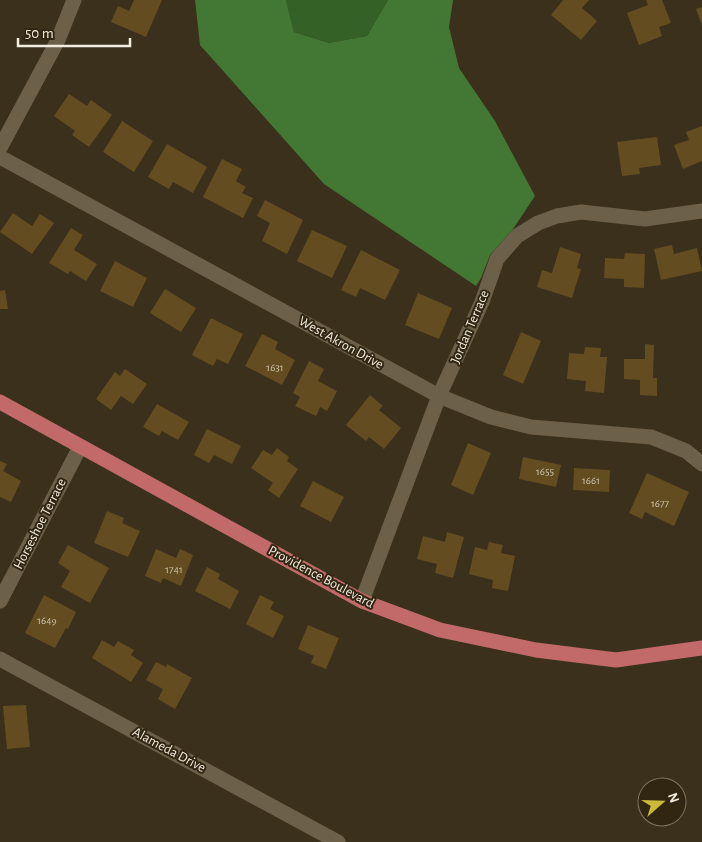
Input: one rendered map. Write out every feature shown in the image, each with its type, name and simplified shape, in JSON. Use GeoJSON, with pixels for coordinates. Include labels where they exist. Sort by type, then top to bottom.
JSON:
{"type":"FeatureCollection","features":[{"type":"Feature","properties":{"kind":"main road","name":"Providence Boulevard"},"geometry":{"type":"LineString","coordinates":[[0,402],[362,601],[440,630],[536,650],[616,660],[702,648]]}},
{"type":"Feature","properties":{"kind":"street"},"geometry":{"type":"LineString","coordinates":[[0,148],[58,40],[74,0]]}},
{"type":"Feature","properties":{"kind":"street","name":"West Akron Drive"},"geometry":{"type":"LineString","coordinates":[[0,157],[439,396],[491,417],[531,427],[651,437],[686,451],[702,464]]}},
{"type":"Feature","properties":{"kind":"street","name":"Jordan Terrace"},"geometry":{"type":"LineString","coordinates":[[362,601],[439,396],[482,302],[497,259],[518,236],[538,223],[557,216],[581,212],[645,219],[702,211]]}},
{"type":"Feature","properties":{"kind":"street","name":"Horseshoe Terrace"},"geometry":{"type":"LineString","coordinates":[[0,601],[80,447]]}},
{"type":"Feature","properties":{"kind":"street","name":"Alameda Drive"},"geometry":{"type":"LineString","coordinates":[[0,659],[338,842]]}},
{"type":"Feature","properties":{"kind":"green space"},"geometry":{"type":"Polygon","coordinates":[[[195,0],[286,0],[294,32],[329,43],[367,36],[388,0],[453,0],[449,27],[459,68],[495,121],[535,196],[513,229],[490,255],[476,286],[324,184],[200,45],[195,0]]]}},
{"type":"Feature","properties":{"kind":"green space"},"geometry":{"type":"Polygon","coordinates":[[[286,0],[388,0],[367,36],[329,43],[294,32],[286,0]]]}},
{"type":"Feature","properties":{"kind":"building"},"geometry":{"type":"Polygon","coordinates":[[[134,0],[162,0],[146,37],[111,22],[118,6],[129,11],[134,0]]]}},
{"type":"Feature","properties":{"kind":"building"},"geometry":{"type":"Polygon","coordinates":[[[563,0],[589,0],[582,8],[597,21],[581,40],[551,15],[563,0]]]}},
{"type":"Feature","properties":{"kind":"building"},"geometry":{"type":"Polygon","coordinates":[[[646,0],[662,0],[671,23],[659,27],[662,36],[639,45],[627,13],[648,5],[646,0]]]}},
{"type":"Feature","properties":{"kind":"building"},"geometry":{"type":"Polygon","coordinates":[[[702,7],[702,25],[696,9],[702,7]]]}},
{"type":"Feature","properties":{"kind":"building"},"geometry":{"type":"Polygon","coordinates":[[[69,94],[87,106],[91,100],[112,115],[89,147],[72,135],[75,131],[54,116],[69,94]]]}},
{"type":"Feature","properties":{"kind":"building"},"geometry":{"type":"Polygon","coordinates":[[[122,121],[153,141],[134,172],[103,152],[122,121]]]}},
{"type":"Feature","properties":{"kind":"building"},"geometry":{"type":"Polygon","coordinates":[[[702,126],[702,161],[683,169],[674,145],[689,140],[686,132],[702,126]]]}},
{"type":"Feature","properties":{"kind":"building"},"geometry":{"type":"Polygon","coordinates":[[[657,137],[661,165],[639,168],[640,174],[622,176],[617,142],[657,137]]]}},
{"type":"Feature","properties":{"kind":"building"},"geometry":{"type":"Polygon","coordinates":[[[167,144],[207,167],[193,193],[173,182],[169,189],[148,177],[167,144]]]}},
{"type":"Feature","properties":{"kind":"building"},"geometry":{"type":"Polygon","coordinates":[[[222,159],[242,169],[236,181],[246,187],[242,193],[253,198],[243,218],[203,197],[222,159]]]}},
{"type":"Feature","properties":{"kind":"building"},"geometry":{"type":"Polygon","coordinates":[[[265,200],[303,220],[287,254],[262,241],[270,223],[257,216],[265,200]]]}},
{"type":"Feature","properties":{"kind":"building"},"geometry":{"type":"Polygon","coordinates":[[[13,213],[32,226],[40,214],[54,223],[32,254],[0,232],[13,213]]]}},
{"type":"Feature","properties":{"kind":"building"},"geometry":{"type":"Polygon","coordinates":[[[71,228],[83,235],[74,250],[97,264],[86,281],[70,271],[68,274],[49,263],[71,228]]]}},
{"type":"Feature","properties":{"kind":"building"},"geometry":{"type":"Polygon","coordinates":[[[312,230],[347,246],[332,278],[297,261],[312,230]]]}},
{"type":"Feature","properties":{"kind":"building"},"geometry":{"type":"Polygon","coordinates":[[[672,245],[674,254],[697,248],[702,271],[661,280],[654,249],[672,245]]]}},
{"type":"Feature","properties":{"kind":"building"},"geometry":{"type":"Polygon","coordinates":[[[560,247],[581,254],[577,268],[581,269],[572,298],[537,287],[542,270],[552,273],[560,247]]]}},
{"type":"Feature","properties":{"kind":"building"},"geometry":{"type":"Polygon","coordinates":[[[361,250],[400,270],[385,300],[360,288],[356,297],[341,290],[361,250]]]}},
{"type":"Feature","properties":{"kind":"building"},"geometry":{"type":"Polygon","coordinates":[[[625,253],[645,254],[644,288],[624,287],[624,279],[604,278],[605,258],[624,259],[625,253]]]}},
{"type":"Feature","properties":{"kind":"building"},"geometry":{"type":"Polygon","coordinates":[[[115,261],[147,278],[133,307],[100,291],[115,261]]]}},
{"type":"Feature","properties":{"kind":"building"},"geometry":{"type":"Polygon","coordinates":[[[165,289],[196,308],[181,332],[150,313],[165,289]]]}},
{"type":"Feature","properties":{"kind":"building"},"geometry":{"type":"Polygon","coordinates":[[[5,290],[8,309],[0,309],[0,291],[5,290]]]}},
{"type":"Feature","properties":{"kind":"building"},"geometry":{"type":"Polygon","coordinates":[[[418,293],[452,308],[439,339],[405,325],[418,293]]]}},
{"type":"Feature","properties":{"kind":"building"},"geometry":{"type":"Polygon","coordinates":[[[211,318],[243,334],[228,364],[217,359],[213,366],[192,355],[211,318]]]}},
{"type":"Feature","properties":{"kind":"building"},"geometry":{"type":"Polygon","coordinates":[[[521,332],[541,341],[523,384],[503,375],[521,332]]]}},
{"type":"Feature","properties":{"kind":"building"},"geometry":{"type":"Polygon","coordinates":[[[262,334],[278,342],[275,349],[295,360],[282,385],[245,366],[262,334]]]}},
{"type":"Feature","properties":{"kind":"building"},"geometry":{"type":"Polygon","coordinates":[[[645,344],[654,345],[653,378],[657,378],[657,396],[640,395],[640,380],[624,379],[624,359],[645,359],[645,344]]]}},
{"type":"Feature","properties":{"kind":"building"},"geometry":{"type":"Polygon","coordinates":[[[585,347],[601,348],[600,357],[607,357],[604,393],[585,391],[586,381],[567,379],[569,353],[584,354],[585,347]]]}},
{"type":"Feature","properties":{"kind":"building"},"geometry":{"type":"Polygon","coordinates":[[[309,361],[324,369],[318,381],[337,391],[327,411],[320,407],[316,416],[295,406],[300,397],[293,393],[309,361]]]}},
{"type":"Feature","properties":{"kind":"building"},"geometry":{"type":"Polygon","coordinates":[[[125,369],[147,384],[133,404],[121,396],[111,410],[96,399],[115,372],[120,376],[125,369]]]}},
{"type":"Feature","properties":{"kind":"building"},"geometry":{"type":"Polygon","coordinates":[[[370,395],[383,406],[379,410],[401,428],[384,449],[369,437],[366,441],[346,425],[370,395]]]}},
{"type":"Feature","properties":{"kind":"building"},"geometry":{"type":"Polygon","coordinates":[[[157,404],[189,422],[178,440],[162,431],[159,436],[143,427],[157,404]]]}},
{"type":"Feature","properties":{"kind":"building"},"geometry":{"type":"Polygon","coordinates":[[[207,429],[241,446],[232,464],[214,455],[209,463],[194,455],[207,429]]]}},
{"type":"Feature","properties":{"kind":"building"},"geometry":{"type":"Polygon","coordinates":[[[468,443],[491,453],[473,495],[451,485],[468,443]]]}},
{"type":"Feature","properties":{"kind":"building"},"geometry":{"type":"Polygon","coordinates":[[[277,448],[289,457],[287,461],[298,469],[279,498],[268,490],[273,483],[251,468],[263,450],[272,455],[277,448]]]}},
{"type":"Feature","properties":{"kind":"building"},"geometry":{"type":"Polygon","coordinates":[[[523,457],[561,465],[556,487],[519,479],[523,457]]]}},
{"type":"Feature","properties":{"kind":"building"},"geometry":{"type":"Polygon","coordinates":[[[0,461],[7,464],[3,471],[21,481],[11,502],[0,497],[0,461]]]}},
{"type":"Feature","properties":{"kind":"building"},"geometry":{"type":"Polygon","coordinates":[[[574,468],[610,470],[609,492],[573,490],[574,468]]]}},
{"type":"Feature","properties":{"kind":"building"},"geometry":{"type":"Polygon","coordinates":[[[647,473],[689,492],[674,526],[645,512],[642,519],[629,513],[647,473]]]}},
{"type":"Feature","properties":{"kind":"building"},"geometry":{"type":"Polygon","coordinates":[[[313,481],[344,497],[331,522],[300,506],[313,481]]]}},
{"type":"Feature","properties":{"kind":"building"},"geometry":{"type":"Polygon","coordinates":[[[107,511],[124,518],[122,523],[140,531],[128,557],[94,543],[107,511]]]}},
{"type":"Feature","properties":{"kind":"building"},"geometry":{"type":"Polygon","coordinates":[[[447,532],[464,537],[453,578],[435,573],[437,564],[417,559],[423,536],[445,542],[447,532]]]}},
{"type":"Feature","properties":{"kind":"building"},"geometry":{"type":"Polygon","coordinates":[[[489,542],[503,545],[501,553],[515,556],[508,591],[492,588],[493,580],[469,574],[475,547],[487,550],[489,542]]]}},
{"type":"Feature","properties":{"kind":"building"},"geometry":{"type":"Polygon","coordinates":[[[68,545],[109,568],[90,603],[61,587],[70,571],[58,563],[68,545]]]}},
{"type":"Feature","properties":{"kind":"building"},"geometry":{"type":"Polygon","coordinates":[[[156,549],[176,558],[180,549],[193,555],[181,586],[163,578],[161,583],[145,576],[156,549]]]}},
{"type":"Feature","properties":{"kind":"building"},"geometry":{"type":"Polygon","coordinates":[[[207,567],[220,574],[218,579],[239,591],[230,609],[195,591],[207,567]]]}},
{"type":"Feature","properties":{"kind":"building"},"geometry":{"type":"Polygon","coordinates":[[[44,595],[76,612],[68,629],[66,628],[55,648],[25,633],[44,595]]]}},
{"type":"Feature","properties":{"kind":"building"},"geometry":{"type":"Polygon","coordinates":[[[260,595],[274,602],[270,609],[284,616],[273,638],[246,624],[260,595]]]}},
{"type":"Feature","properties":{"kind":"building"},"geometry":{"type":"Polygon","coordinates":[[[308,625],[339,638],[326,669],[311,663],[314,656],[298,649],[308,625]]]}},
{"type":"Feature","properties":{"kind":"building"},"geometry":{"type":"Polygon","coordinates":[[[102,640],[114,647],[118,641],[134,650],[131,655],[143,663],[131,682],[92,658],[102,640]]]}},
{"type":"Feature","properties":{"kind":"building"},"geometry":{"type":"Polygon","coordinates":[[[156,662],[166,667],[167,664],[192,678],[175,709],[158,699],[163,689],[146,680],[156,662]]]}},
{"type":"Feature","properties":{"kind":"building"},"geometry":{"type":"Polygon","coordinates":[[[26,705],[30,747],[7,749],[3,706],[26,705]]]}}]}
